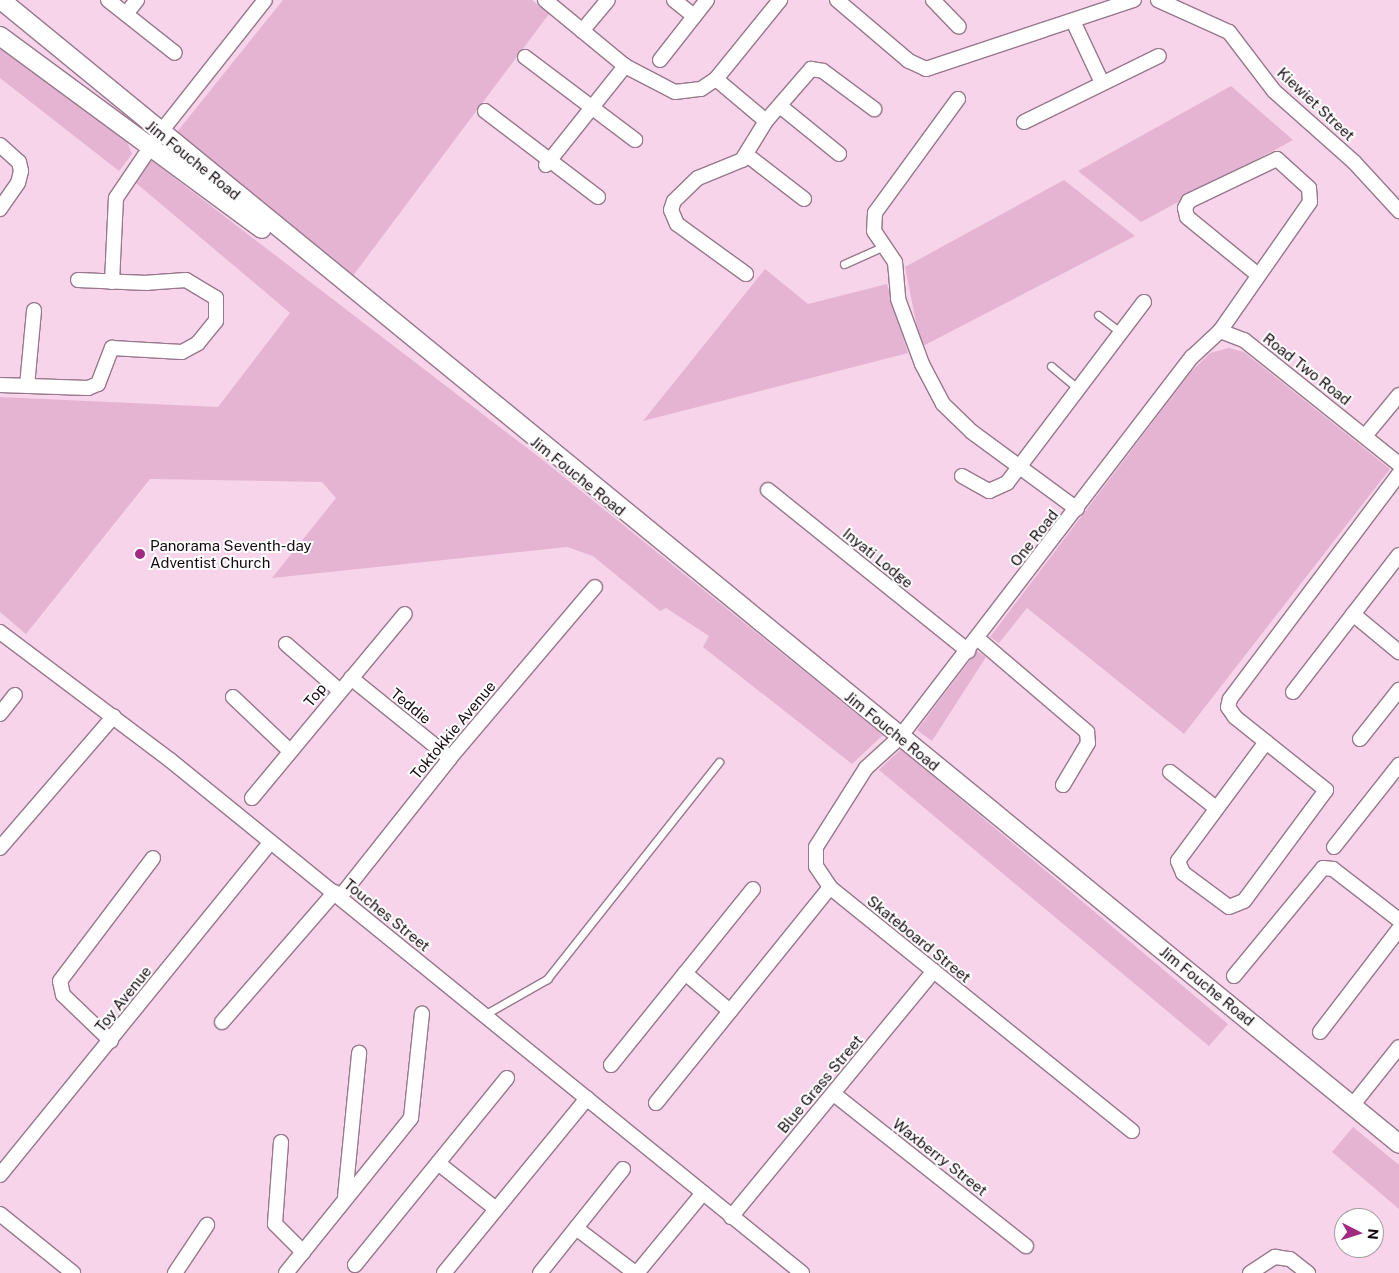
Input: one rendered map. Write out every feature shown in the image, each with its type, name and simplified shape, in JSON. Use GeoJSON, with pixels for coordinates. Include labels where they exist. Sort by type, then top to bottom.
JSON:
{"type":"FeatureCollection","features":[{"type":"Feature","properties":{"kind":"street","name":"Jim Fouche Road"},"geometry":{"type":"LineString","coordinates":[[1,0],[386,319],[1399,1144]]}},
{"type":"Feature","properties":{"kind":"street"},"geometry":{"type":"LineString","coordinates":[[108,0],[175,53]]}},
{"type":"Feature","properties":{"kind":"street"},"geometry":{"type":"LineString","coordinates":[[126,14],[137,0]]}},
{"type":"Feature","properties":{"kind":"street"},"geometry":{"type":"LineString","coordinates":[[112,282],[114,203],[160,133],[265,0]]}},
{"type":"Feature","properties":{"kind":"street"},"geometry":{"type":"LineString","coordinates":[[545,0],[624,66],[676,92],[701,89],[716,79],[780,0]]}},
{"type":"Feature","properties":{"kind":"street"},"geometry":{"type":"LineString","coordinates":[[582,31],[608,0]]}},
{"type":"Feature","properties":{"kind":"street"},"geometry":{"type":"LineString","coordinates":[[674,0],[694,16]]}},
{"type":"Feature","properties":{"kind":"street"},"geometry":{"type":"LineString","coordinates":[[660,60],[707,0]]}},
{"type":"Feature","properties":{"kind":"street"},"geometry":{"type":"LineString","coordinates":[[837,0],[910,61],[926,69],[1134,0]]}},
{"type":"Feature","properties":{"kind":"street"},"geometry":{"type":"LineString","coordinates":[[933,0],[959,27]]}},
{"type":"Feature","properties":{"kind":"street","name":"Kiewiet Street"},"geometry":{"type":"LineString","coordinates":[[1158,0],[1229,32],[1274,90],[1342,150],[1399,211]]}},
{"type":"Feature","properties":{"kind":"street"},"geometry":{"type":"LineString","coordinates":[[1073,21],[1102,84]]}},
{"type":"Feature","properties":{"kind":"street","name":"Jim Fouche Road"},"geometry":{"type":"LineString","coordinates":[[0,36],[150,148],[386,319]]}},
{"type":"Feature","properties":{"kind":"street"},"geometry":{"type":"LineString","coordinates":[[1024,122],[1159,56]]}},
{"type":"Feature","properties":{"kind":"street"},"geometry":{"type":"LineString","coordinates":[[525,57],[635,140]]}},
{"type":"Feature","properties":{"kind":"street"},"geometry":{"type":"LineString","coordinates":[[547,163],[624,66]]}},
{"type":"Feature","properties":{"kind":"street"},"geometry":{"type":"LineString","coordinates":[[746,274],[677,224],[671,210],[674,201],[698,178],[731,168],[747,155],[766,121],[807,71],[815,69],[874,109]]}},
{"type":"Feature","properties":{"kind":"street"},"geometry":{"type":"LineString","coordinates":[[716,79],[766,121]]}},
{"type":"Feature","properties":{"kind":"street"},"geometry":{"type":"LineString","coordinates":[[958,99],[875,213],[874,231],[882,247],[895,262],[898,299],[922,364],[943,404],[1018,467],[1076,509]]}},
{"type":"Feature","properties":{"kind":"street"},"geometry":{"type":"LineString","coordinates":[[780,106],[839,154]]}},
{"type":"Feature","properties":{"kind":"street"},"geometry":{"type":"LineString","coordinates":[[485,111],[547,163],[598,198]]}},
{"type":"Feature","properties":{"kind":"street"},"geometry":{"type":"LineString","coordinates":[[0,145],[18,162],[20,172],[18,184],[0,209]]}},
{"type":"Feature","properties":{"kind":"street"},"geometry":{"type":"LineString","coordinates":[[747,155],[804,198]]}},
{"type":"Feature","properties":{"kind":"street"},"geometry":{"type":"LineString","coordinates":[[1220,331],[1257,274],[1312,196],[1277,159],[1189,201],[1185,208],[1186,217],[1257,274]]}},
{"type":"Feature","properties":{"kind":"street"},"geometry":{"type":"LineString","coordinates":[[0,385],[88,388],[98,384],[112,348],[182,352],[198,343],[216,321],[216,298],[186,280],[112,282],[78,280]]}},
{"type":"Feature","properties":{"kind":"street"},"geometry":{"type":"LineString","coordinates":[[962,476],[989,491],[1007,483],[1144,302]]}},
{"type":"Feature","properties":{"kind":"street"},"geometry":{"type":"LineString","coordinates":[[27,386],[34,310]]}},
{"type":"Feature","properties":{"kind":"street","name":"One Road"},"geometry":{"type":"LineString","coordinates":[[900,737],[978,638],[1192,357],[1220,331]]}},
{"type":"Feature","properties":{"kind":"street","name":"Road Two Road"},"geometry":{"type":"LineString","coordinates":[[1220,331],[1244,340],[1399,464]]}},
{"type":"Feature","properties":{"kind":"street"},"geometry":{"type":"LineString","coordinates":[[1365,436],[1399,395]]}},
{"type":"Feature","properties":{"kind":"street"},"geometry":{"type":"LineString","coordinates":[[1266,742],[1180,854],[1178,867],[1225,905],[1236,906],[1326,792],[1324,784],[1266,742],[1230,712],[1230,699],[1399,474]]}},
{"type":"Feature","properties":{"kind":"street","name":"Inyati Lodge"},"geometry":{"type":"LineString","coordinates":[[768,490],[968,650]]}},
{"type":"Feature","properties":{"kind":"street"},"geometry":{"type":"LineString","coordinates":[[1293,692],[1399,555]]}},
{"type":"Feature","properties":{"kind":"street","name":"Toktokkie Avenue"},"geometry":{"type":"LineString","coordinates":[[222,1022],[338,895],[450,758],[595,587]]}},
{"type":"Feature","properties":{"kind":"street","name":"Top"},"geometry":{"type":"LineString","coordinates":[[252,798],[405,614]]}},
{"type":"Feature","properties":{"kind":"street"},"geometry":{"type":"LineString","coordinates":[[1353,614],[1399,652]]}},
{"type":"Feature","properties":{"kind":"street","name":"Touches Street"},"geometry":{"type":"LineString","coordinates":[[0,632],[114,716],[338,895],[802,1273]]}},
{"type":"Feature","properties":{"kind":"street"},"geometry":{"type":"LineString","coordinates":[[978,638],[1087,732],[1088,743],[1064,785]]}},
{"type":"Feature","properties":{"kind":"street"},"geometry":{"type":"LineString","coordinates":[[286,644],[340,691]]}},
{"type":"Feature","properties":{"kind":"street","name":"Teddie"},"geometry":{"type":"LineString","coordinates":[[351,678],[450,758]]}},
{"type":"Feature","properties":{"kind":"street"},"geometry":{"type":"LineString","coordinates":[[1360,739],[1399,690]]}},
{"type":"Feature","properties":{"kind":"street"},"geometry":{"type":"LineString","coordinates":[[0,714],[16,694]]}},
{"type":"Feature","properties":{"kind":"street"},"geometry":{"type":"LineString","coordinates":[[232,697],[290,751]]}},
{"type":"Feature","properties":{"kind":"street"},"geometry":{"type":"LineString","coordinates":[[0,848],[114,716]]}},
{"type":"Feature","properties":{"kind":"street","name":"Skateboard Street"},"geometry":{"type":"LineString","coordinates":[[900,737],[866,768],[816,847],[816,866],[830,887],[1132,1130]]}},
{"type":"Feature","properties":{"kind":"street"},"geometry":{"type":"LineString","coordinates":[[1334,847],[1399,765]]}},
{"type":"Feature","properties":{"kind":"street"},"geometry":{"type":"LineString","coordinates":[[1170,772],[1216,808]]}},
{"type":"Feature","properties":{"kind":"street","name":"Toy Avenue"},"geometry":{"type":"LineString","coordinates":[[0,1175],[271,842]]}},
{"type":"Feature","properties":{"kind":"street"},"geometry":{"type":"LineString","coordinates":[[110,1041],[63,995],[60,981],[153,858]]}},
{"type":"Feature","properties":{"kind":"street"},"geometry":{"type":"LineString","coordinates":[[1234,976],[1323,868],[1333,869],[1399,920]]}},
{"type":"Feature","properties":{"kind":"street"},"geometry":{"type":"LineString","coordinates":[[656,1103],[830,887]]}},
{"type":"Feature","properties":{"kind":"street"},"geometry":{"type":"LineString","coordinates":[[611,1065],[753,889]]}},
{"type":"Feature","properties":{"kind":"street"},"geometry":{"type":"LineString","coordinates":[[1320,1032],[1399,929]]}},
{"type":"Feature","properties":{"kind":"street","name":"Blue Grass Street"},"geometry":{"type":"LineString","coordinates":[[731,1217],[934,971]]}},
{"type":"Feature","properties":{"kind":"street"},"geometry":{"type":"LineString","coordinates":[[685,973],[730,1010]]}},
{"type":"Feature","properties":{"kind":"street"},"geometry":{"type":"LineString","coordinates":[[286,1273],[345,1197],[411,1118],[422,1014]]}},
{"type":"Feature","properties":{"kind":"street"},"geometry":{"type":"LineString","coordinates":[[1352,1106],[1399,1047]]}},
{"type":"Feature","properties":{"kind":"street"},"geometry":{"type":"LineString","coordinates":[[345,1197],[359,1053]]}},
{"type":"Feature","properties":{"kind":"street"},"geometry":{"type":"LineString","coordinates":[[355,1265],[507,1078]]}},
{"type":"Feature","properties":{"kind":"street","name":"Waxberry Street"},"geometry":{"type":"LineString","coordinates":[[834,1094],[1026,1246]]}},
{"type":"Feature","properties":{"kind":"street"},"geometry":{"type":"LineString","coordinates":[[444,1273],[587,1098]]}},
{"type":"Feature","properties":{"kind":"street"},"geometry":{"type":"LineString","coordinates":[[280,1142],[275,1224],[303,1252]]}},
{"type":"Feature","properties":{"kind":"street"},"geometry":{"type":"LineString","coordinates":[[438,1163],[496,1209]]}},
{"type":"Feature","properties":{"kind":"street"},"geometry":{"type":"LineString","coordinates":[[540,1273],[623,1169]]}},
{"type":"Feature","properties":{"kind":"street"},"geometry":{"type":"LineString","coordinates":[[576,1228],[636,1273],[704,1193]]}},
{"type":"Feature","properties":{"kind":"street"},"geometry":{"type":"LineString","coordinates":[[0,1214],[73,1273]]}},
{"type":"Feature","properties":{"kind":"street"},"geometry":{"type":"LineString","coordinates":[[175,1273],[207,1225]]}},
{"type":"Feature","properties":{"kind":"street"},"geometry":{"type":"LineString","coordinates":[[1252,1271],[1265,1259],[1282,1257],[1308,1273]]}},
{"type":"Feature","properties":{"kind":"lane"},"geometry":{"type":"LineString","coordinates":[[844,264],[882,247]]}},
{"type":"Feature","properties":{"kind":"lane"},"geometry":{"type":"LineString","coordinates":[[1098,315],[1121,333]]}},
{"type":"Feature","properties":{"kind":"lane"},"geometry":{"type":"LineString","coordinates":[[1051,366],[1078,389]]}},
{"type":"Feature","properties":{"kind":"lane"},"geometry":{"type":"LineString","coordinates":[[484,1015],[547,979],[719,762]]}},
{"type":"Feature","properties":{"kind":"shaded area"},"geometry":{"type":"Polygon","coordinates":[[[283,0],[532,0],[549,14],[352,277],[177,132],[283,0]]]}},
{"type":"Feature","properties":{"kind":"shaded area"},"geometry":{"type":"Polygon","coordinates":[[[0,47],[125,137],[132,154],[119,171],[0,78],[0,47]]]}},
{"type":"Feature","properties":{"kind":"shaded area"},"geometry":{"type":"Polygon","coordinates":[[[1231,86],[1293,140],[1141,222],[1078,171],[1231,86]]]}},
{"type":"Feature","properties":{"kind":"shaded area"},"geometry":{"type":"Polygon","coordinates":[[[151,160],[544,461],[883,735],[852,764],[703,647],[709,636],[666,608],[660,611],[593,556],[567,547],[272,578],[336,498],[322,482],[150,479],[26,634],[0,612],[0,397],[218,407],[290,313],[136,183],[151,160]]]}},
{"type":"Feature","properties":{"kind":"shaded area"},"geometry":{"type":"Polygon","coordinates":[[[1064,180],[1135,236],[921,347],[905,267],[1064,180]]]}},
{"type":"Feature","properties":{"kind":"shaded area"},"geometry":{"type":"Polygon","coordinates":[[[765,269],[808,304],[887,284],[908,353],[643,421],[765,269]]]}},
{"type":"Feature","properties":{"kind":"shaded area"},"geometry":{"type":"Polygon","coordinates":[[[1229,348],[1244,352],[1390,469],[1184,734],[1027,608],[999,643],[990,637],[1190,373],[1210,353],[1229,348]]]}},
{"type":"Feature","properties":{"kind":"shaded area"},"geometry":{"type":"Polygon","coordinates":[[[977,651],[986,657],[932,741],[917,730],[977,651]]]}},
{"type":"Feature","properties":{"kind":"shaded area"},"geometry":{"type":"Polygon","coordinates":[[[901,749],[1228,1024],[1209,1046],[879,770],[901,749]]]}},
{"type":"Feature","properties":{"kind":"shaded area"},"geometry":{"type":"Polygon","coordinates":[[[1353,1127],[1399,1165],[1399,1209],[1332,1152],[1353,1127]]]}},
{"type":"Feature","properties":{"kind":"place","name":"Panorama Seventh-day Adventist Church"},"geometry":{"type":"Point","coordinates":[140,554]}}]}
